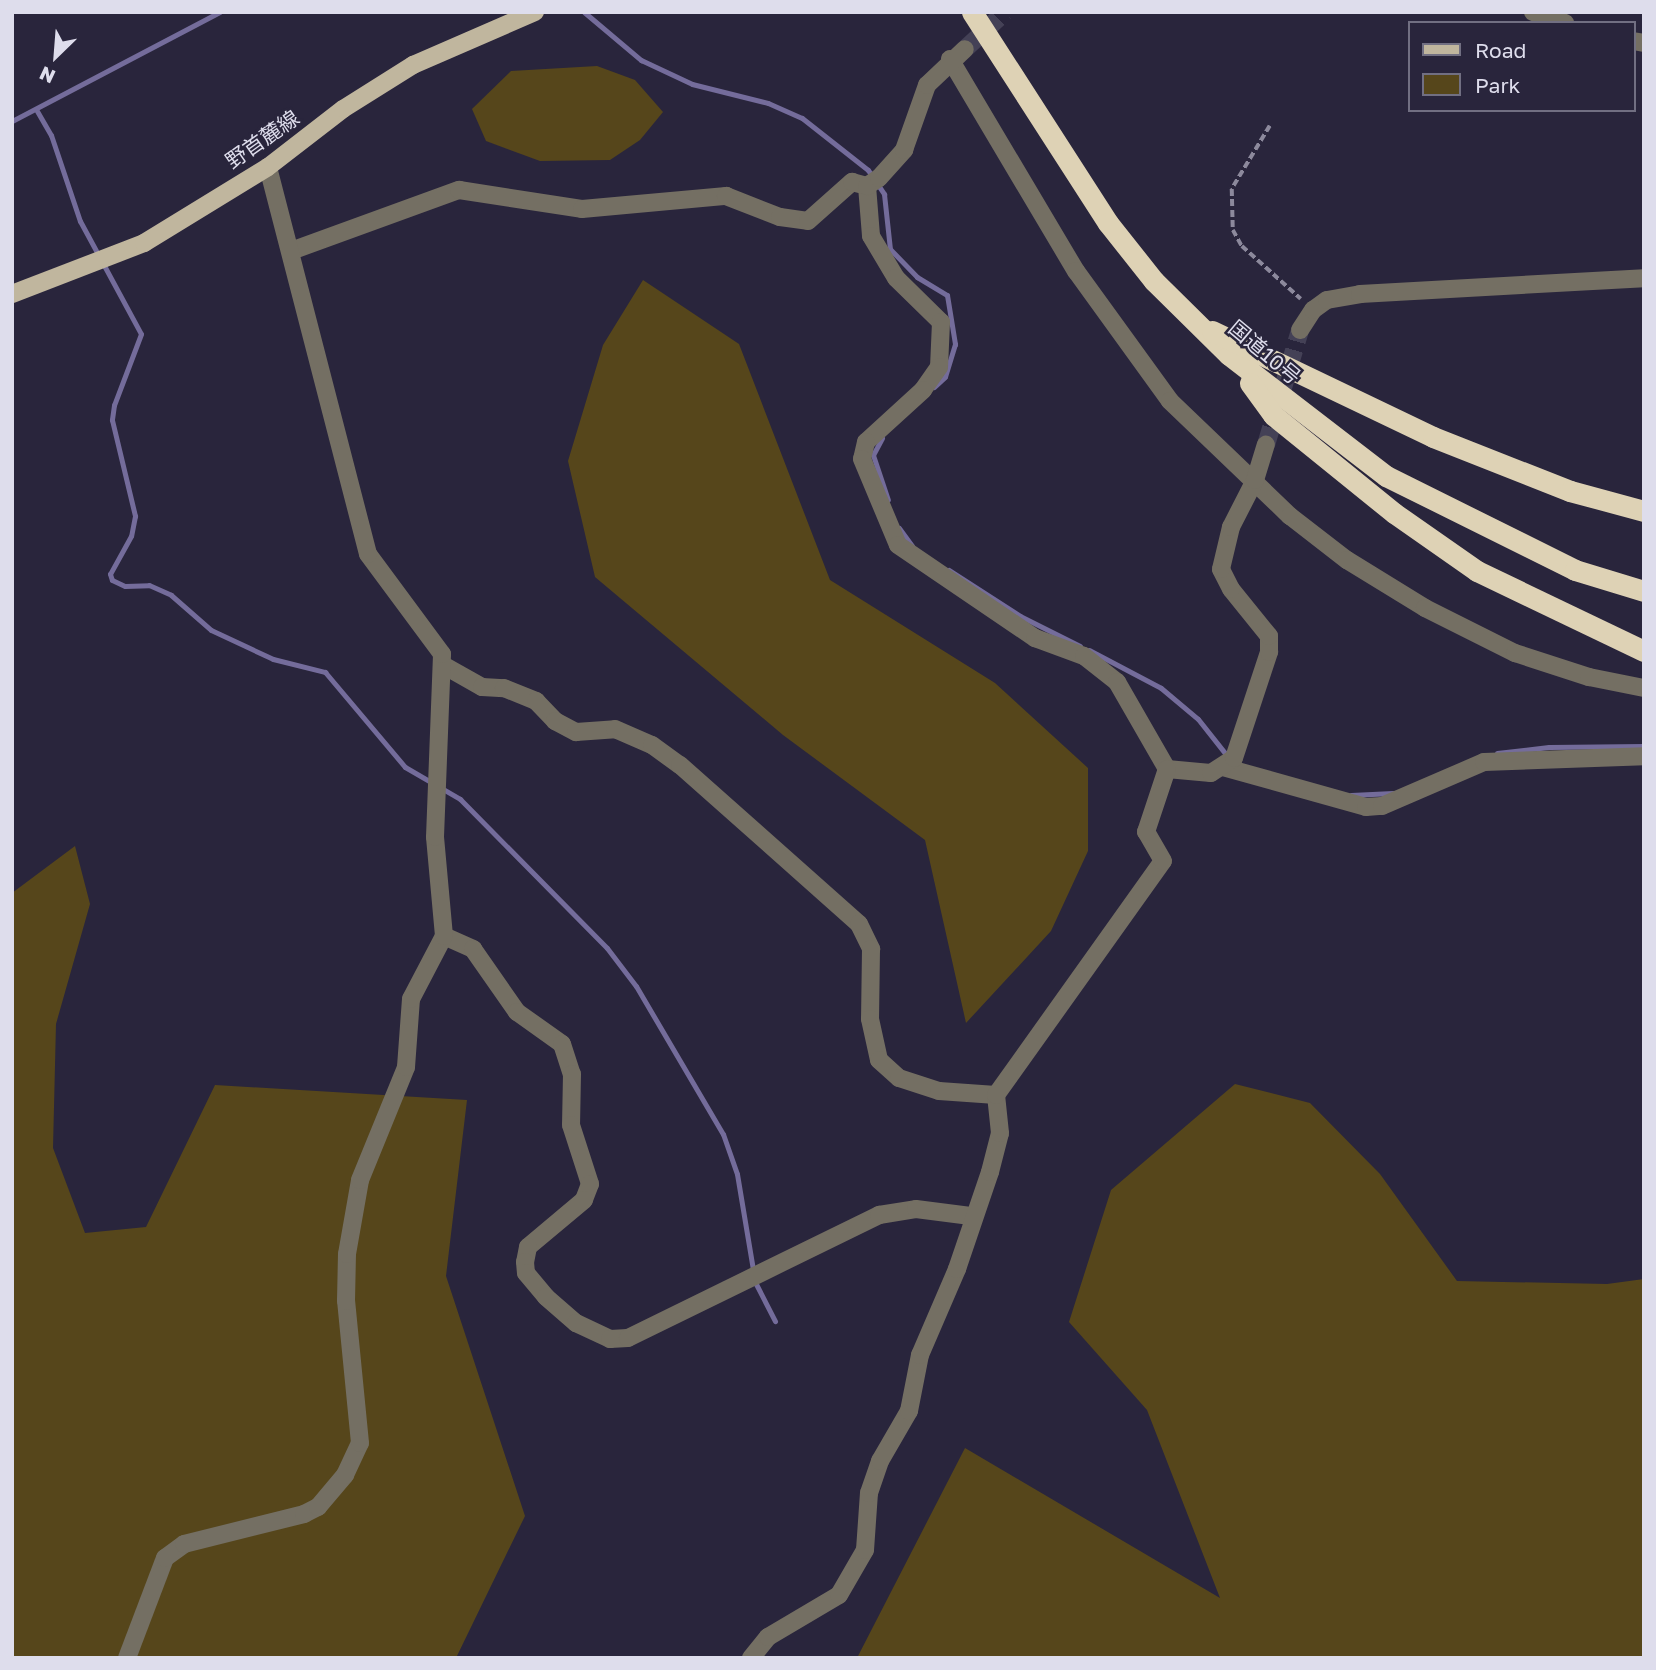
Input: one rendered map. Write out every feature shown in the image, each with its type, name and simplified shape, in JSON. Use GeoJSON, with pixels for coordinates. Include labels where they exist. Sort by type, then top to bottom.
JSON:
{"type":"FeatureCollection","features":[{"type":"Feature","properties":{"kind":"highway","name":"国道10号"},"geometry":{"type":"LineString","coordinates":[[972,12],[1108,223],[1192,321],[1229,355],[1386,476],[1575,570],[1644,591]]}},
{"type":"Feature","properties":{"kind":"highway"},"geometry":{"type":"LineString","coordinates":[[1192,321],[1433,437],[1570,491],[1644,511]]}},
{"type":"Feature","properties":{"kind":"highway"},"geometry":{"type":"LineString","coordinates":[[1229,355],[1273,415],[1394,513],[1477,571],[1644,651]]}},
{"type":"Feature","properties":{"kind":"main road","name":"野首麓線"},"geometry":{"type":"LineString","coordinates":[[12,295],[144,243],[268,167],[343,109],[412,65],[535,12]]}},
{"type":"Feature","properties":{"kind":"street"},"geometry":{"type":"LineString","coordinates":[[1533,12],[1559,21]]}},
{"type":"Feature","properties":{"kind":"street"},"geometry":{"type":"LineString","coordinates":[[867,186],[904,150],[927,85],[958,54],[1091,292],[1170,401],[1290,516],[1347,560],[1425,608],[1515,653],[1589,677],[1644,688]]}},
{"type":"Feature","properties":{"kind":"street"},"geometry":{"type":"LineString","coordinates":[[127,1658],[164,1558],[184,1544],[304,1514],[318,1507],[345,1475],[360,1443],[346,1301],[349,1246],[360,1180],[406,1067],[411,999],[444,936],[435,837],[442,654],[368,554],[268,167]]}},
{"type":"Feature","properties":{"kind":"street"},"geometry":{"type":"LineString","coordinates":[[290,251],[459,190],[582,209],[726,196],[780,217],[808,221],[852,182],[867,186]]}},
{"type":"Feature","properties":{"kind":"street"},"geometry":{"type":"LineString","coordinates":[[751,1658],[768,1637],[839,1595],[853,1575],[865,1550],[869,1493],[880,1461],[909,1411],[920,1355],[957,1269],[971,1216],[1000,1133],[996,1095],[1163,861],[1146,832],[1167,769],[1117,682],[1084,656],[1035,638],[898,545],[862,459],[866,442],[923,390],[939,367],[941,322],[896,278],[872,236],[867,186]]}},
{"type":"Feature","properties":{"kind":"street"},"geometry":{"type":"LineString","coordinates":[[1300,330],[1312,310],[1328,300],[1360,294],[1644,278]]}},
{"type":"Feature","properties":{"kind":"street"},"geometry":{"type":"LineString","coordinates":[[1167,769],[1212,773],[1234,758],[1269,652],[1269,636],[1231,589],[1221,569],[1231,527],[1255,480],[1266,445]]}},
{"type":"Feature","properties":{"kind":"street"},"geometry":{"type":"LineString","coordinates":[[443,664],[482,687],[504,688],[536,701],[555,721],[576,732],[615,729],[652,745],[680,765],[859,924],[871,949],[870,1019],[879,1060],[899,1078],[939,1091],[996,1095]]}},
{"type":"Feature","properties":{"kind":"street"},"geometry":{"type":"LineString","coordinates":[[1223,767],[1366,807],[1382,806],[1484,762],[1644,756]]}},
{"type":"Feature","properties":{"kind":"street"},"geometry":{"type":"LineString","coordinates":[[444,936],[473,949],[517,1012],[562,1044],[572,1073],[571,1125],[590,1184],[584,1200],[528,1247],[525,1262],[526,1273],[576,1323],[610,1339],[628,1338],[879,1215],[916,1209],[971,1216]]}},
{"type":"Feature","properties":{"kind":"path"},"geometry":{"type":"LineString","coordinates":[[1270,125],[1232,189],[1233,230],[1242,246],[1312,310]]}},
{"type":"Feature","properties":{"kind":"green space"},"geometry":{"type":"Polygon","coordinates":[[[597,66],[635,80],[663,112],[640,140],[610,160],[540,161],[486,141],[472,109],[511,71],[597,66]]]}},
{"type":"Feature","properties":{"kind":"green space"},"geometry":{"type":"Polygon","coordinates":[[[643,280],[739,344],[830,580],[995,683],[1088,768],[1088,851],[1051,931],[966,1023],[925,840],[783,735],[595,577],[568,461],[603,345],[643,280]]]}},
{"type":"Feature","properties":{"kind":"green space"},"geometry":{"type":"Polygon","coordinates":[[[75,846],[90,904],[56,1024],[53,1148],[85,1233],[146,1227],[215,1085],[467,1100],[446,1276],[525,1516],[456,1658],[12,1658],[12,893],[75,846]]]}},
{"type":"Feature","properties":{"kind":"green space"},"geometry":{"type":"Polygon","coordinates":[[[1235,1084],[1310,1103],[1380,1174],[1457,1281],[1607,1284],[1644,1279],[1644,1658],[857,1658],[965,1448],[1220,1598],[1147,1410],[1069,1322],[1111,1190],[1235,1084]]]}},
{"type":"Feature","properties":{"kind":"waterway"},"geometry":{"type":"LineString","coordinates":[[12,121],[220,12]]}},
{"type":"Feature","properties":{"kind":"waterway"},"geometry":{"type":"LineString","coordinates":[[584,12],[641,60],[692,84],[768,103],[802,118],[868,170],[884,194],[890,249],[917,277],[947,295],[955,344],[945,377],[934,387]]}},
{"type":"Feature","properties":{"kind":"waterway"},"geometry":{"type":"LineString","coordinates":[[37,111],[51,135],[80,221],[141,334],[114,405],[112,420],[135,516],[131,536],[110,574],[112,580],[125,586],[149,585],[171,595],[211,630],[273,659],[325,672],[405,767],[460,799],[607,948],[636,986],[723,1134],[737,1174],[755,1282],[775,1321]]}},
{"type":"Feature","properties":{"kind":"waterway"},"geometry":{"type":"LineString","coordinates":[[882,438],[873,455],[888,500]]}},
{"type":"Feature","properties":{"kind":"waterway"},"geometry":{"type":"LineString","coordinates":[[899,528],[912,546]]}},
{"type":"Feature","properties":{"kind":"waterway"},"geometry":{"type":"LineString","coordinates":[[949,570],[1020,616],[1080,646]]}},
{"type":"Feature","properties":{"kind":"waterway"},"geometry":{"type":"LineString","coordinates":[[1089,650],[1161,688],[1198,719],[1228,757]]}},
{"type":"Feature","properties":{"kind":"waterway"},"geometry":{"type":"LineString","coordinates":[[1497,753],[1549,747],[1644,746]]}},
{"type":"Feature","properties":{"kind":"waterway"},"geometry":{"type":"LineString","coordinates":[[1351,795],[1393,793]]}},
{"type":"Feature","properties":{"kind":"tunnel"},"geometry":{"type":"LineString","coordinates":[[965,49],[1005,12]]}},
{"type":"Feature","properties":{"kind":"tunnel"},"geometry":{"type":"LineString","coordinates":[[1266,445],[1300,330]]}}]}
